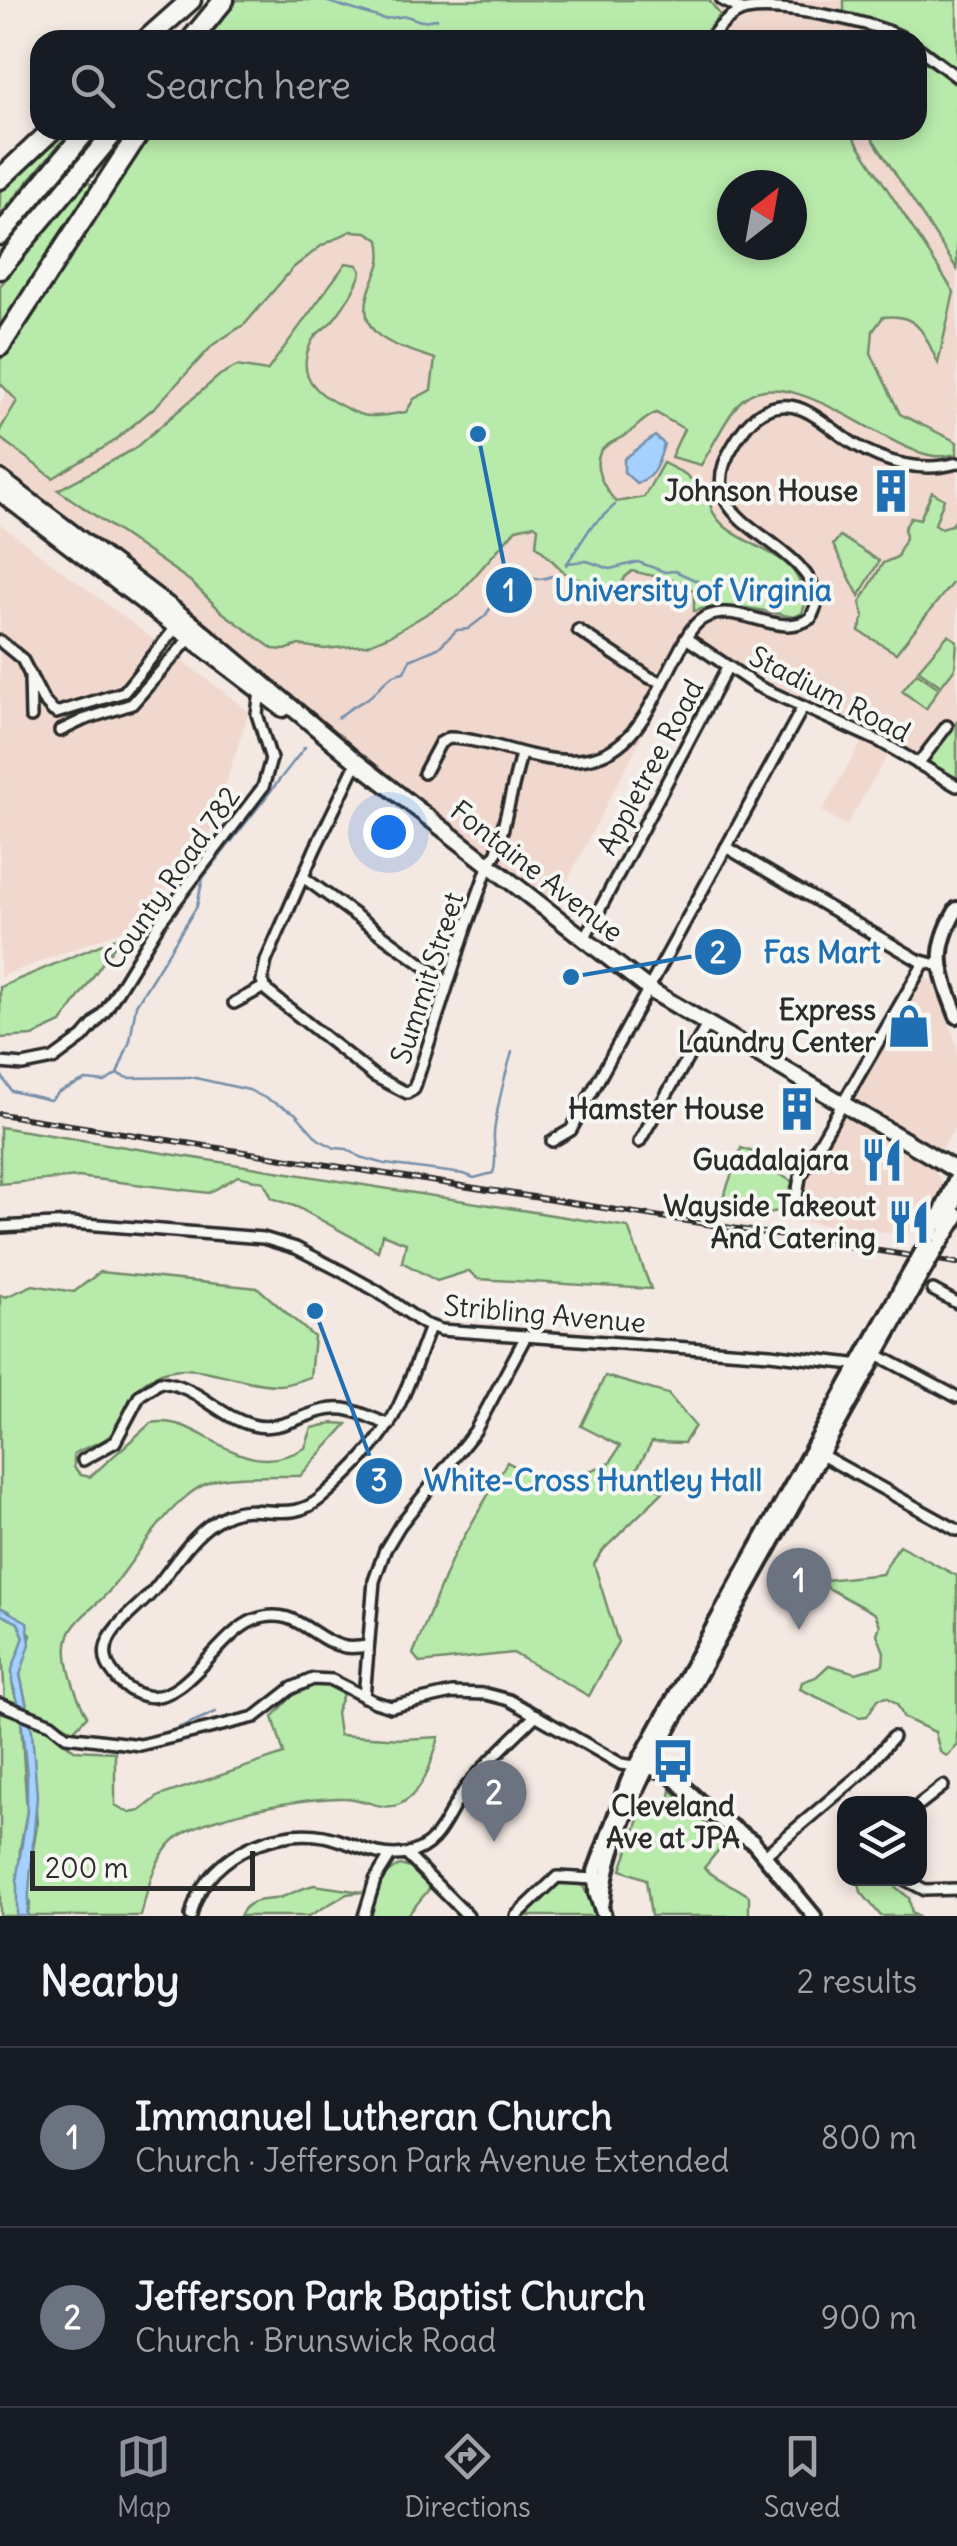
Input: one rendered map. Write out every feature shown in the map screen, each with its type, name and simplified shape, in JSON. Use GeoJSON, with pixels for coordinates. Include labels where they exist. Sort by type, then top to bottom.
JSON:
{"type":"FeatureCollection","features":[{"type":"Feature","properties":{"kind":"highway"},"geometry":{"type":"LineString","coordinates":[[158,30],[193,0]]}},
{"type":"Feature","properties":{"kind":"highway"},"geometry":{"type":"LineString","coordinates":[[170,30],[193,0]]}},
{"type":"Feature","properties":{"kind":"highway"},"geometry":{"type":"LineString","coordinates":[[200,30],[225,0]]}},
{"type":"Feature","properties":{"kind":"highway"},"geometry":{"type":"LineString","coordinates":[[207,30],[225,0]]}},
{"type":"Feature","properties":{"kind":"highway"},"geometry":{"type":"LineString","coordinates":[[0,180],[42,140]]}},
{"type":"Feature","properties":{"kind":"highway"},"geometry":{"type":"LineString","coordinates":[[0,235],[80,140]]}},
{"type":"Feature","properties":{"kind":"highway"},"geometry":{"type":"LineString","coordinates":[[0,269],[108,140]]}},
{"type":"Feature","properties":{"kind":"highway"},"geometry":{"type":"LineString","coordinates":[[0,346],[134,140]]}},
{"type":"Feature","properties":{"kind":"main road","name":"Fontaine Avenue"},"geometry":{"type":"LineString","coordinates":[[0,478],[650,990],[957,1174]]}},
{"type":"Feature","properties":{"kind":"main road","name":"Fontaine Avenue"},"geometry":{"type":"LineString","coordinates":[[0,493],[182,624],[190,639],[353,759]]}},
{"type":"Feature","properties":{"kind":"main road"},"geometry":{"type":"LineString","coordinates":[[934,1242],[957,1216]]}},
{"type":"Feature","properties":{"kind":"street"},"geometry":{"type":"LineString","coordinates":[[722,0],[742,10],[846,19],[886,30]]}},
{"type":"Feature","properties":{"kind":"street"},"geometry":{"type":"LineString","coordinates":[[718,30],[742,10]]}},
{"type":"Feature","properties":{"kind":"street"},"geometry":{"type":"LineString","coordinates":[[927,54],[957,77]]}},
{"type":"Feature","properties":{"kind":"street"},"geometry":{"type":"LineString","coordinates":[[424,772],[440,743],[449,738],[520,754],[572,760],[609,753],[627,740],[700,620],[718,614],[742,614],[789,626],[806,621],[818,606],[815,586],[800,564],[742,522],[725,500],[723,478],[730,450],[743,429],[761,412],[788,406],[804,410],[854,444],[891,460],[929,468],[957,463]]}},
{"type":"Feature","properties":{"kind":"street"},"geometry":{"type":"LineString","coordinates":[[0,641],[22,660],[42,700],[54,712],[124,692],[182,624]]}},
{"type":"Feature","properties":{"kind":"street"},"geometry":{"type":"LineString","coordinates":[[578,630],[662,682]]}},
{"type":"Feature","properties":{"kind":"street","name":"Stadium Road"},"geometry":{"type":"LineString","coordinates":[[686,638],[728,668],[850,727],[957,786]]}},
{"type":"Feature","properties":{"kind":"street"},"geometry":{"type":"LineString","coordinates":[[60,731],[132,704],[190,639]]}},
{"type":"Feature","properties":{"kind":"street","name":"Appletree Road"},"geometry":{"type":"LineString","coordinates":[[584,939],[728,668]]}},
{"type":"Feature","properties":{"kind":"street"},"geometry":{"type":"LineString","coordinates":[[30,673],[31,717]]}},
{"type":"Feature","properties":{"kind":"street","name":"County Road 782"},"geometry":{"type":"LineString","coordinates":[[0,1063],[45,1061],[73,1047],[106,1010],[160,922],[263,787],[271,760],[257,714],[260,692]]}},
{"type":"Feature","properties":{"kind":"street"},"geometry":{"type":"LineString","coordinates":[[552,1141],[571,1130],[803,707]]}},
{"type":"Feature","properties":{"kind":"street"},"geometry":{"type":"LineString","coordinates":[[918,764],[947,726]]}},
{"type":"Feature","properties":{"kind":"street","name":"Summit Street"},"geometry":{"type":"LineString","coordinates":[[264,987],[374,1076],[408,1094],[414,1088],[489,864],[497,852],[520,754]]}},
{"type":"Feature","properties":{"kind":"street"},"geometry":{"type":"LineString","coordinates":[[234,1003],[264,987],[266,961],[353,759]]}},
{"type":"Feature","properties":{"kind":"street"},"geometry":{"type":"LineString","coordinates":[[726,847],[924,963],[940,966]]}},
{"type":"Feature","properties":{"kind":"street"},"geometry":{"type":"LineString","coordinates":[[303,877],[448,983]]}},
{"type":"Feature","properties":{"kind":"street"},"geometry":{"type":"LineString","coordinates":[[957,908],[942,942],[940,966],[957,1016]]}},
{"type":"Feature","properties":{"kind":"street"},"geometry":{"type":"LineString","coordinates":[[796,1203],[800,1178],[924,963]]}},
{"type":"Feature","properties":{"kind":"street"},"geometry":{"type":"LineString","coordinates":[[639,1142],[708,1025]]}},
{"type":"Feature","properties":{"kind":"street"},"geometry":{"type":"LineString","coordinates":[[934,1242],[957,1174]]}},
{"type":"Feature","properties":{"kind":"street"},"geometry":{"type":"LineString","coordinates":[[603,1912],[595,1879],[604,1845],[642,1766],[957,1196]]}},
{"type":"Feature","properties":{"kind":"street","name":"Stribling Avenue"},"geometry":{"type":"LineString","coordinates":[[0,1227],[72,1223],[263,1238],[296,1248],[339,1270],[430,1327],[770,1354],[863,1367]]}},
{"type":"Feature","properties":{"kind":"street"},"geometry":{"type":"LineString","coordinates":[[933,1290],[957,1303]]}},
{"type":"Feature","properties":{"kind":"street"},"geometry":{"type":"LineString","coordinates":[[368,1646],[346,1647],[297,1620],[276,1616],[257,1619],[231,1635],[178,1690],[149,1697],[122,1684],[108,1665],[105,1651],[114,1627],[140,1607],[203,1530],[228,1514],[285,1513],[317,1501],[388,1425],[430,1327]]}},
{"type":"Feature","properties":{"kind":"street"},"geometry":{"type":"LineString","coordinates":[[364,1696],[374,1580],[385,1550],[400,1525],[475,1431],[526,1336]]}},
{"type":"Feature","properties":{"kind":"street"},"geometry":{"type":"LineString","coordinates":[[871,1352],[957,1397]]}},
{"type":"Feature","properties":{"kind":"street"},"geometry":{"type":"LineString","coordinates":[[83,1460],[120,1437],[140,1395],[160,1382],[186,1386],[250,1424],[268,1428],[332,1409],[345,1409],[388,1425]]}},
{"type":"Feature","properties":{"kind":"street"},"geometry":{"type":"LineString","coordinates":[[816,1452],[957,1530]]}},
{"type":"Feature","properties":{"kind":"street"},"geometry":{"type":"LineString","coordinates":[[0,1704],[51,1724],[66,1736],[149,1744],[196,1729],[256,1717],[292,1688],[313,1679],[332,1680],[383,1706],[398,1707],[452,1693],[486,1694],[510,1700],[621,1764],[660,1768],[680,1781],[712,1814],[765,1855],[808,1913]]}},
{"type":"Feature","properties":{"kind":"street"},"geometry":{"type":"LineString","coordinates":[[192,1916],[200,1888],[215,1868],[266,1843],[296,1835],[321,1836],[390,1856],[422,1849],[434,1840],[466,1786],[536,1715]]}},
{"type":"Feature","properties":{"kind":"street"},"geometry":{"type":"LineString","coordinates":[[765,1855],[863,1772],[893,1738]]}},
{"type":"Feature","properties":{"kind":"street"},"geometry":{"type":"LineString","coordinates":[[603,1912],[606,1875],[642,1766]]}},
{"type":"Feature","properties":{"kind":"street"},"geometry":{"type":"LineString","coordinates":[[927,1799],[943,1786]]}},
{"type":"Feature","properties":{"kind":"street"},"geometry":{"type":"LineString","coordinates":[[406,1854],[468,1916]]}},
{"type":"Feature","properties":{"kind":"street"},"geometry":{"type":"LineString","coordinates":[[364,1916],[375,1880],[390,1856]]}},
{"type":"Feature","properties":{"kind":"street"},"geometry":{"type":"LineString","coordinates":[[516,1916],[557,1878],[595,1879]]}},
{"type":"Feature","properties":{"kind":"street"},"geometry":{"type":"LineString","coordinates":[[917,1886],[925,1890],[957,1889]]}},
{"type":"Feature","properties":{"kind":"shaded area"},"geometry":{"type":"Polygon","coordinates":[[[252,0],[957,0],[957,787],[892,748],[846,826],[822,811],[865,736],[857,730],[859,725],[779,690],[765,677],[723,671],[688,647],[555,905],[313,727],[214,629],[0,465],[0,403],[162,140],[927,140],[927,30],[231,30],[252,0]]]}},
{"type":"Feature","properties":{"kind":"shaded area"},"geometry":{"type":"Polygon","coordinates":[[[0,524],[249,711],[207,842],[134,926],[0,977],[0,524]]]}},
{"type":"Feature","properties":{"kind":"shaded area"},"geometry":{"type":"Polygon","coordinates":[[[925,978],[935,984],[957,1045],[957,1124],[939,1153],[935,1172],[943,1184],[938,1211],[924,1215],[908,1235],[796,1221],[806,1177],[925,978]]]}},
{"type":"Feature","properties":{"kind":"green space"},"geometry":{"type":"Polygon","coordinates":[[[237,0],[709,0],[720,15],[708,30],[214,30],[237,0]]]}},
{"type":"Feature","properties":{"kind":"green space"},"geometry":{"type":"Polygon","coordinates":[[[844,0],[957,0],[957,72],[927,49],[927,30],[896,30],[844,13],[844,0]]]}},
{"type":"Feature","properties":{"kind":"green space"},"geometry":{"type":"Polygon","coordinates":[[[927,59],[957,81],[957,269],[873,140],[927,140],[927,59]]]}},
{"type":"Feature","properties":{"kind":"green space"},"geometry":{"type":"Polygon","coordinates":[[[54,140],[63,140],[0,215],[0,192],[54,140]]]}},
{"type":"Feature","properties":{"kind":"green space"},"geometry":{"type":"Polygon","coordinates":[[[141,140],[855,140],[954,292],[938,363],[919,328],[895,317],[883,317],[873,331],[871,353],[900,414],[957,442],[957,454],[937,456],[914,450],[810,398],[761,390],[737,406],[701,465],[671,457],[684,429],[656,413],[608,445],[599,456],[598,470],[616,502],[644,497],[663,463],[685,474],[709,495],[719,521],[730,531],[784,562],[794,572],[806,602],[802,613],[794,617],[732,607],[694,611],[694,591],[683,583],[632,571],[616,595],[566,574],[536,545],[538,528],[534,525],[516,529],[458,595],[393,634],[367,645],[273,649],[222,612],[190,581],[58,490],[134,449],[220,375],[237,366],[267,371],[346,263],[357,265],[359,277],[338,314],[312,341],[306,360],[308,375],[323,395],[360,414],[406,412],[414,399],[431,390],[435,359],[383,339],[368,321],[366,308],[380,262],[380,249],[379,240],[367,232],[351,231],[321,246],[293,268],[245,324],[214,344],[156,406],[113,442],[53,478],[0,438],[0,430],[17,401],[0,383],[0,360],[141,140]]]}},
{"type":"Feature","properties":{"kind":"green space"},"geometry":{"type":"Polygon","coordinates":[[[86,181],[92,185],[0,329],[0,286],[86,181]]]}},
{"type":"Feature","properties":{"kind":"green space"},"geometry":{"type":"Polygon","coordinates":[[[932,492],[944,499],[935,524],[941,528],[952,525],[957,516],[957,582],[953,582],[896,653],[859,631],[864,616],[860,603],[883,563],[897,557],[906,536],[904,529],[911,517],[920,519],[932,492]]]}},
{"type":"Feature","properties":{"kind":"green space"},"geometry":{"type":"Polygon","coordinates":[[[840,536],[879,561],[859,596],[833,545],[840,536]]]}},
{"type":"Feature","properties":{"kind":"green space"},"geometry":{"type":"Polygon","coordinates":[[[948,635],[957,641],[955,668],[941,686],[918,670],[948,635]]]}},
{"type":"Feature","properties":{"kind":"green space"},"geometry":{"type":"Polygon","coordinates":[[[917,673],[939,688],[926,709],[902,691],[917,673]]]}},
{"type":"Feature","properties":{"kind":"green space"},"geometry":{"type":"Polygon","coordinates":[[[957,722],[957,779],[931,765],[929,759],[957,722]]]}},
{"type":"Feature","properties":{"kind":"green space"},"geometry":{"type":"Polygon","coordinates":[[[121,936],[61,1023],[33,1036],[0,1038],[0,987],[121,936]]]}},
{"type":"Feature","properties":{"kind":"green space"},"geometry":{"type":"Polygon","coordinates":[[[0,1127],[628,1227],[651,1289],[478,1279],[469,1271],[437,1281],[402,1262],[406,1243],[382,1234],[378,1251],[297,1207],[272,1198],[264,1182],[238,1176],[209,1193],[78,1177],[0,1184],[0,1127]]]}},
{"type":"Feature","properties":{"kind":"green space"},"geometry":{"type":"Polygon","coordinates":[[[741,1148],[759,1154],[761,1164],[793,1182],[778,1211],[768,1213],[767,1219],[725,1209],[721,1204],[741,1148]]]}},
{"type":"Feature","properties":{"kind":"green space"},"geometry":{"type":"Polygon","coordinates":[[[100,1272],[258,1288],[314,1337],[310,1377],[291,1383],[264,1384],[184,1369],[155,1376],[137,1388],[110,1435],[74,1454],[74,1467],[81,1475],[90,1477],[151,1423],[170,1422],[259,1459],[281,1457],[305,1448],[312,1428],[347,1424],[300,1476],[216,1480],[200,1487],[171,1511],[110,1590],[69,1635],[68,1665],[87,1716],[74,1730],[28,1711],[20,1675],[31,1635],[0,1607],[0,1295],[6,1297],[33,1285],[74,1292],[100,1272]]]}},
{"type":"Feature","properties":{"kind":"green space"},"geometry":{"type":"Polygon","coordinates":[[[605,1376],[668,1394],[695,1426],[684,1443],[652,1442],[633,1476],[663,1492],[604,1549],[594,1564],[618,1642],[589,1696],[513,1653],[420,1663],[413,1654],[453,1556],[507,1462],[551,1486],[610,1463],[620,1446],[581,1426],[605,1376]]]}},
{"type":"Feature","properties":{"kind":"green space"},"geometry":{"type":"Polygon","coordinates":[[[899,1545],[957,1576],[957,1746],[947,1756],[940,1752],[935,1732],[904,1718],[897,1704],[887,1697],[878,1699],[867,1716],[859,1717],[800,1689],[802,1682],[816,1677],[829,1665],[856,1673],[883,1665],[884,1652],[877,1634],[880,1625],[875,1614],[815,1581],[882,1574],[899,1545]]]}},
{"type":"Feature","properties":{"kind":"green space"},"geometry":{"type":"Polygon","coordinates":[[[0,1614],[18,1623],[24,1637],[13,1680],[20,1708],[5,1703],[0,1614]]]}},
{"type":"Feature","properties":{"kind":"green space"},"geometry":{"type":"Polygon","coordinates":[[[310,1684],[323,1684],[343,1694],[336,1712],[339,1735],[439,1737],[426,1774],[410,1798],[395,1806],[344,1798],[305,1801],[230,1815],[188,1831],[167,1847],[152,1875],[141,1916],[27,1916],[27,1886],[37,1826],[30,1722],[46,1727],[74,1750],[115,1752],[115,1805],[130,1813],[140,1811],[159,1796],[284,1754],[273,1717],[292,1696],[310,1684]]]}},
{"type":"Feature","properties":{"kind":"green space"},"geometry":{"type":"Polygon","coordinates":[[[0,1707],[21,1720],[27,1811],[20,1849],[17,1916],[0,1916],[0,1707]]]}},
{"type":"Feature","properties":{"kind":"green space"},"geometry":{"type":"Polygon","coordinates":[[[671,1790],[725,1842],[704,1868],[749,1896],[749,1916],[651,1916],[646,1879],[621,1870],[642,1811],[666,1818],[671,1790]]]}},
{"type":"Feature","properties":{"kind":"green space"},"geometry":{"type":"Polygon","coordinates":[[[400,1865],[417,1870],[430,1888],[407,1916],[369,1916],[378,1886],[386,1874],[400,1865]]]}},
{"type":"Feature","properties":{"kind":"green space"},"geometry":{"type":"Polygon","coordinates":[[[566,1881],[583,1886],[597,1916],[523,1916],[553,1886],[566,1881]]]}},
{"type":"Feature","properties":{"kind":"green space"},"geometry":{"type":"Polygon","coordinates":[[[314,1885],[362,1892],[347,1894],[309,1916],[240,1916],[253,1902],[314,1885]]]}},
{"type":"Feature","properties":{"kind":"green space"},"geometry":{"type":"Polygon","coordinates":[[[860,1886],[894,1886],[909,1898],[912,1913],[917,1916],[881,1916],[860,1886]]]}},
{"type":"Feature","properties":{"kind":"water"},"geometry":{"type":"Polygon","coordinates":[[[655,436],[664,444],[658,463],[648,478],[636,483],[624,472],[624,459],[655,436]]]}},
{"type":"Feature","properties":{"kind":"water"},"geometry":{"type":"Polygon","coordinates":[[[0,1607],[27,1622],[30,1644],[20,1675],[32,1731],[37,1796],[27,1916],[17,1916],[27,1774],[20,1708],[12,1682],[12,1669],[24,1637],[18,1623],[0,1614],[0,1607]]]}},
{"type":"Feature","properties":{"kind":"waterway"},"geometry":{"type":"LineString","coordinates":[[322,0],[384,19],[437,19]]}},
{"type":"Feature","properties":{"kind":"waterway"},"geometry":{"type":"LineString","coordinates":[[566,565],[591,527],[615,505]]}},
{"type":"Feature","properties":{"kind":"waterway"},"geometry":{"type":"LineString","coordinates":[[567,563],[587,561],[610,569],[638,562],[665,572],[675,571],[713,588],[724,585]]}},
{"type":"Feature","properties":{"kind":"waterway"},"geometry":{"type":"LineString","coordinates":[[338,718],[370,697],[392,676],[404,672],[410,660],[438,648],[457,630],[468,629],[485,616],[514,573],[522,569],[536,579],[552,576]]}},
{"type":"Feature","properties":{"kind":"waterway"},"geometry":{"type":"LineString","coordinates":[[0,1073],[11,1091],[50,1100],[86,1080],[105,1082],[117,1074],[130,1041],[136,1005],[197,906],[203,878],[305,747]]}},
{"type":"Feature","properties":{"kind":"waterway"},"geometry":{"type":"LineString","coordinates":[[117,1074],[128,1078],[191,1077],[249,1090],[295,1113],[318,1139],[335,1148],[385,1164],[474,1178],[493,1173],[495,1123],[512,1052]]}},
{"type":"Feature","properties":{"kind":"waterway"},"geometry":{"type":"LineString","coordinates":[[143,1739],[216,1712]]}},
{"type":"Feature","properties":{"kind":"railway"},"geometry":{"type":"LineString","coordinates":[[0,1114],[957,1263]]}},
{"type":"Feature","properties":{"kind":"place","name":"University of Virginia"},"geometry":{"type":"Point","coordinates":[478,434]}},
{"type":"Feature","properties":{"kind":"place","name":"Johnson House"},"geometry":{"type":"Point","coordinates":[891,491]}},
{"type":"Feature","properties":{"kind":"place","name":"Fas Mart"},"geometry":{"type":"Point","coordinates":[571,977]}},
{"type":"Feature","properties":{"kind":"place","name":"Express Laundry Center"},"geometry":{"type":"Point","coordinates":[909,1026]}},
{"type":"Feature","properties":{"kind":"place","name":"Hamster House"},"geometry":{"type":"Point","coordinates":[797,1109]}},
{"type":"Feature","properties":{"kind":"place","name":"Guadalajara"},"geometry":{"type":"Point","coordinates":[882,1160]}},
{"type":"Feature","properties":{"kind":"place","name":"Wayside Takeout And Catering"},"geometry":{"type":"Point","coordinates":[909,1222]}},
{"type":"Feature","properties":{"kind":"place","name":"White-Cross Huntley Hall"},"geometry":{"type":"Point","coordinates":[315,1311]}},
{"type":"Feature","properties":{"kind":"place","name":"Immanuel Lutheran Church"},"geometry":{"type":"Point","coordinates":[799,1630]}},
{"type":"Feature","properties":{"kind":"place","name":"Cleveland Ave at JPA"},"geometry":{"type":"Point","coordinates":[673,1761]}},
{"type":"Feature","properties":{"kind":"place","name":"Jefferson Park Baptist Church"},"geometry":{"type":"Point","coordinates":[494,1842]}}]}
